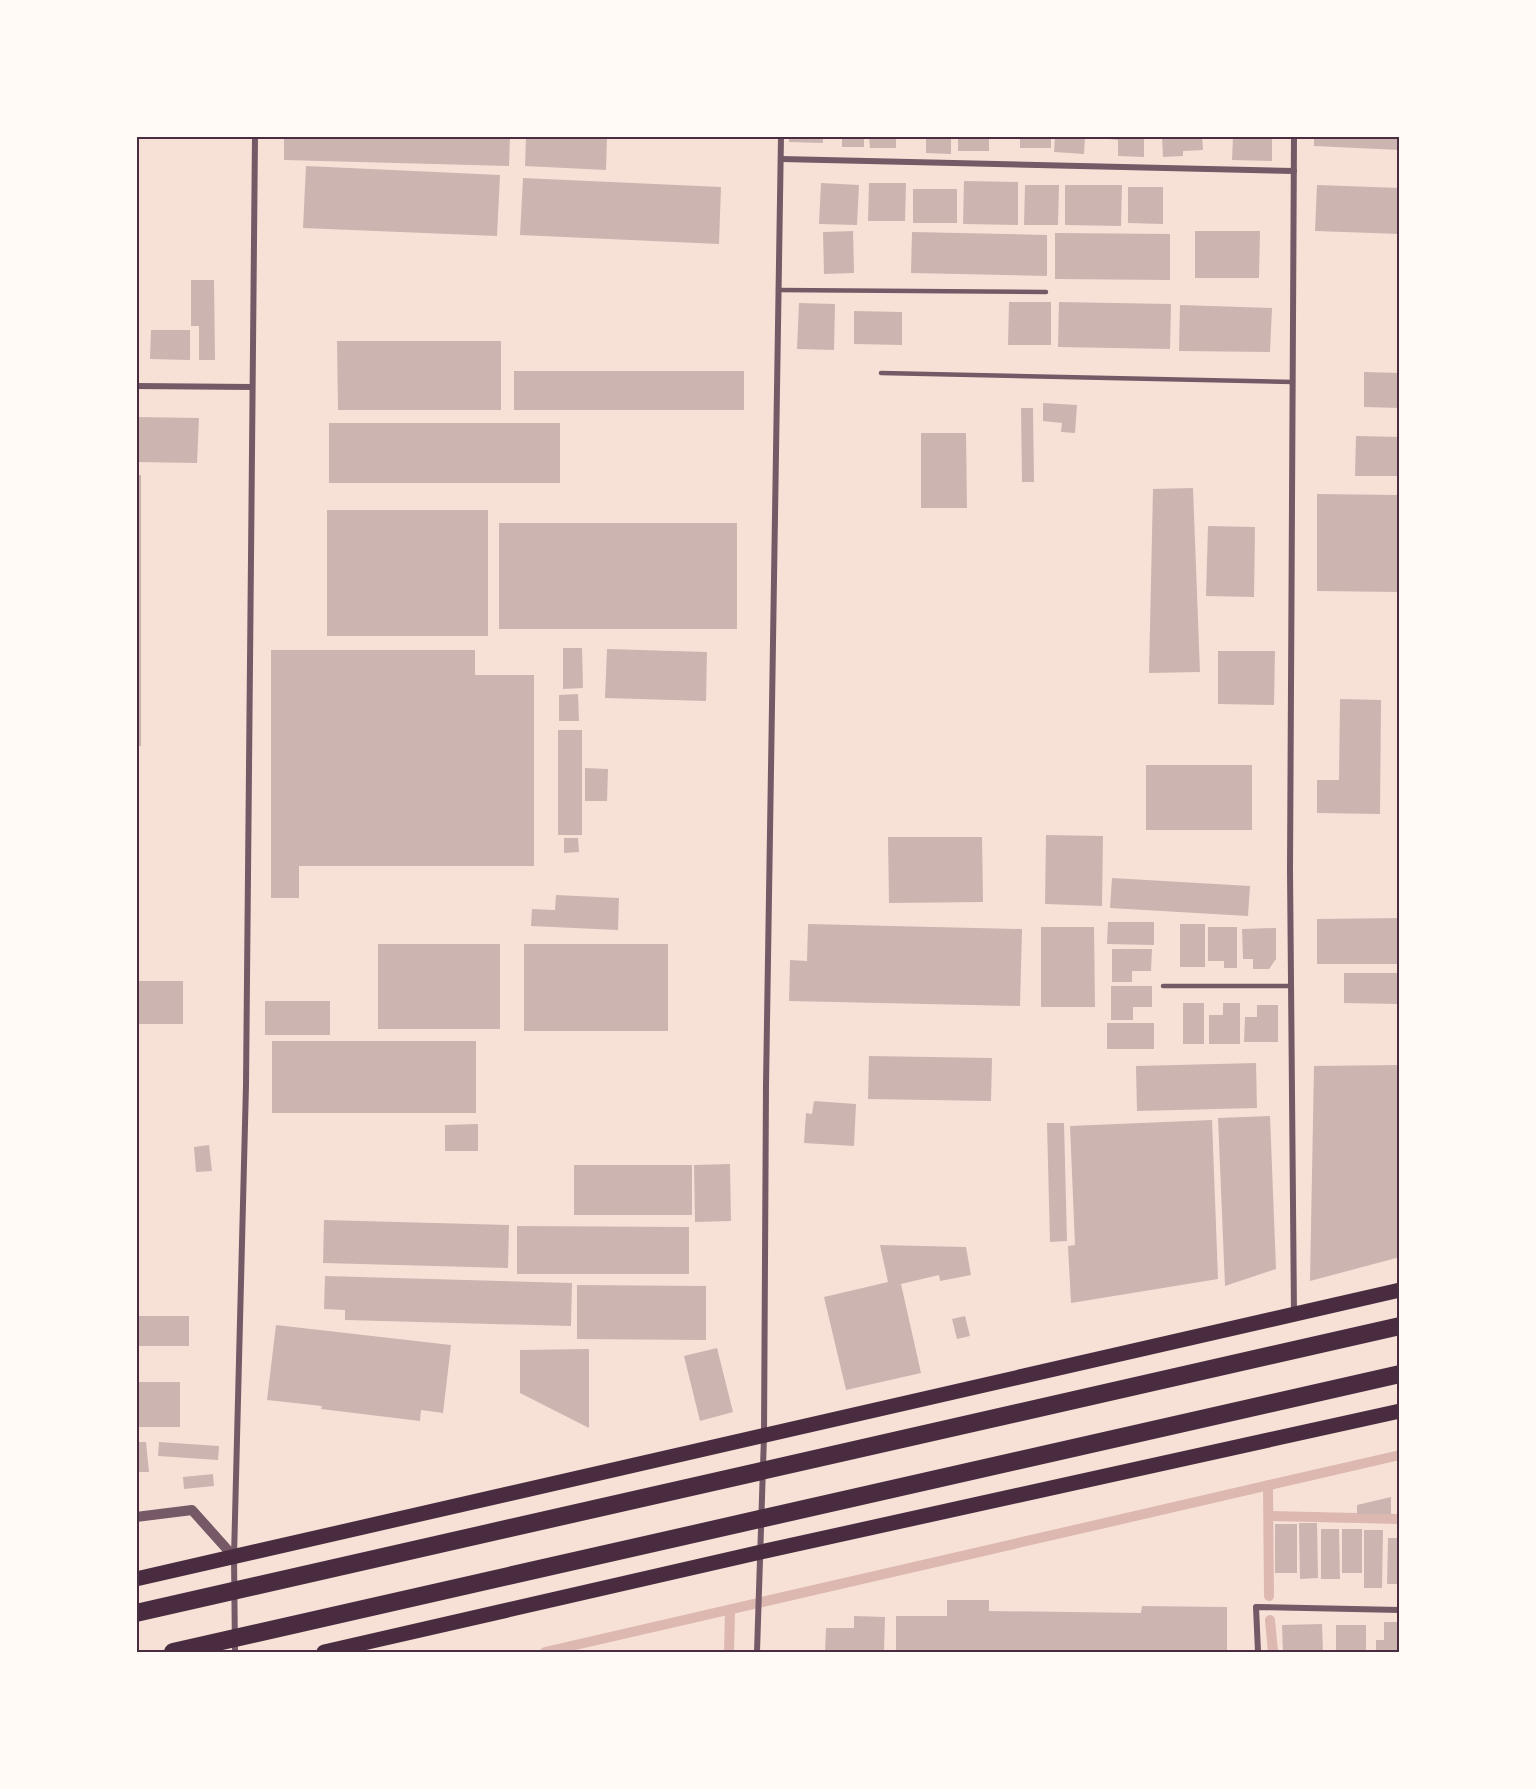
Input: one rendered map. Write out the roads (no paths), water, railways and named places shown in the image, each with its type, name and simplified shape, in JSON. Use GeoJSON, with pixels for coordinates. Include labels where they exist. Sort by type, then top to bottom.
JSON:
{"type":"FeatureCollection","features":[{"type":"Feature","properties":{"kind":"highway"},"geometry":{"type":"LineString","coordinates":[[136,1613],[1400,1326]]}},
{"type":"Feature","properties":{"kind":"highway"},"geometry":{"type":"LineString","coordinates":[[173,1653],[1400,1374]]}},
{"type":"Feature","properties":{"kind":"main road"},"geometry":{"type":"LineString","coordinates":[[136,1579],[1400,1290]]}},
{"type":"Feature","properties":{"kind":"main road"},"geometry":{"type":"LineString","coordinates":[[324,1653],[761,1552],[1400,1411]]}},
{"type":"Feature","properties":{"kind":"street"},"geometry":{"type":"LineString","coordinates":[[235,1653],[234,1557],[246,1085],[255,136]]}},
{"type":"Feature","properties":{"kind":"street"},"geometry":{"type":"LineString","coordinates":[[757,1653],[764,1437],[766,1085],[781,136]]}},
{"type":"Feature","properties":{"kind":"street"},"geometry":{"type":"LineString","coordinates":[[1294,136],[1290,870],[1294,1315]]}},
{"type":"Feature","properties":{"kind":"street"},"geometry":{"type":"LineString","coordinates":[[781,159],[1294,171]]}},
{"type":"Feature","properties":{"kind":"street"},"geometry":{"type":"LineString","coordinates":[[136,386],[252,387]]}},
{"type":"Feature","properties":{"kind":"street"},"geometry":{"type":"LineString","coordinates":[[136,1517],[192,1510],[234,1557]]}},
{"type":"Feature","properties":{"kind":"street"},"geometry":{"type":"LineString","coordinates":[[1258,1653],[1256,1607],[1400,1610]]}},
{"type":"Feature","properties":{"kind":"lane"},"geometry":{"type":"LineString","coordinates":[[778,290],[1046,292]]}},
{"type":"Feature","properties":{"kind":"lane"},"geometry":{"type":"LineString","coordinates":[[881,374],[1293,382]]}},
{"type":"Feature","properties":{"kind":"lane"},"geometry":{"type":"LineString","coordinates":[[1163,986],[1291,986]]}},
{"type":"Feature","properties":{"kind":"waterway"},"geometry":{"type":"LineString","coordinates":[[545,1652],[1400,1455]]}},
{"type":"Feature","properties":{"kind":"waterway"},"geometry":{"type":"LineString","coordinates":[[1268,1485],[1269,1596]]}},
{"type":"Feature","properties":{"kind":"waterway"},"geometry":{"type":"LineString","coordinates":[[1269,1516],[1400,1519]]}},
{"type":"Feature","properties":{"kind":"waterway"},"geometry":{"type":"LineString","coordinates":[[729,1652],[730,1610]]}},
{"type":"Feature","properties":{"kind":"waterway"},"geometry":{"type":"LineString","coordinates":[[1270,1620],[1273,1652]]}}]}
